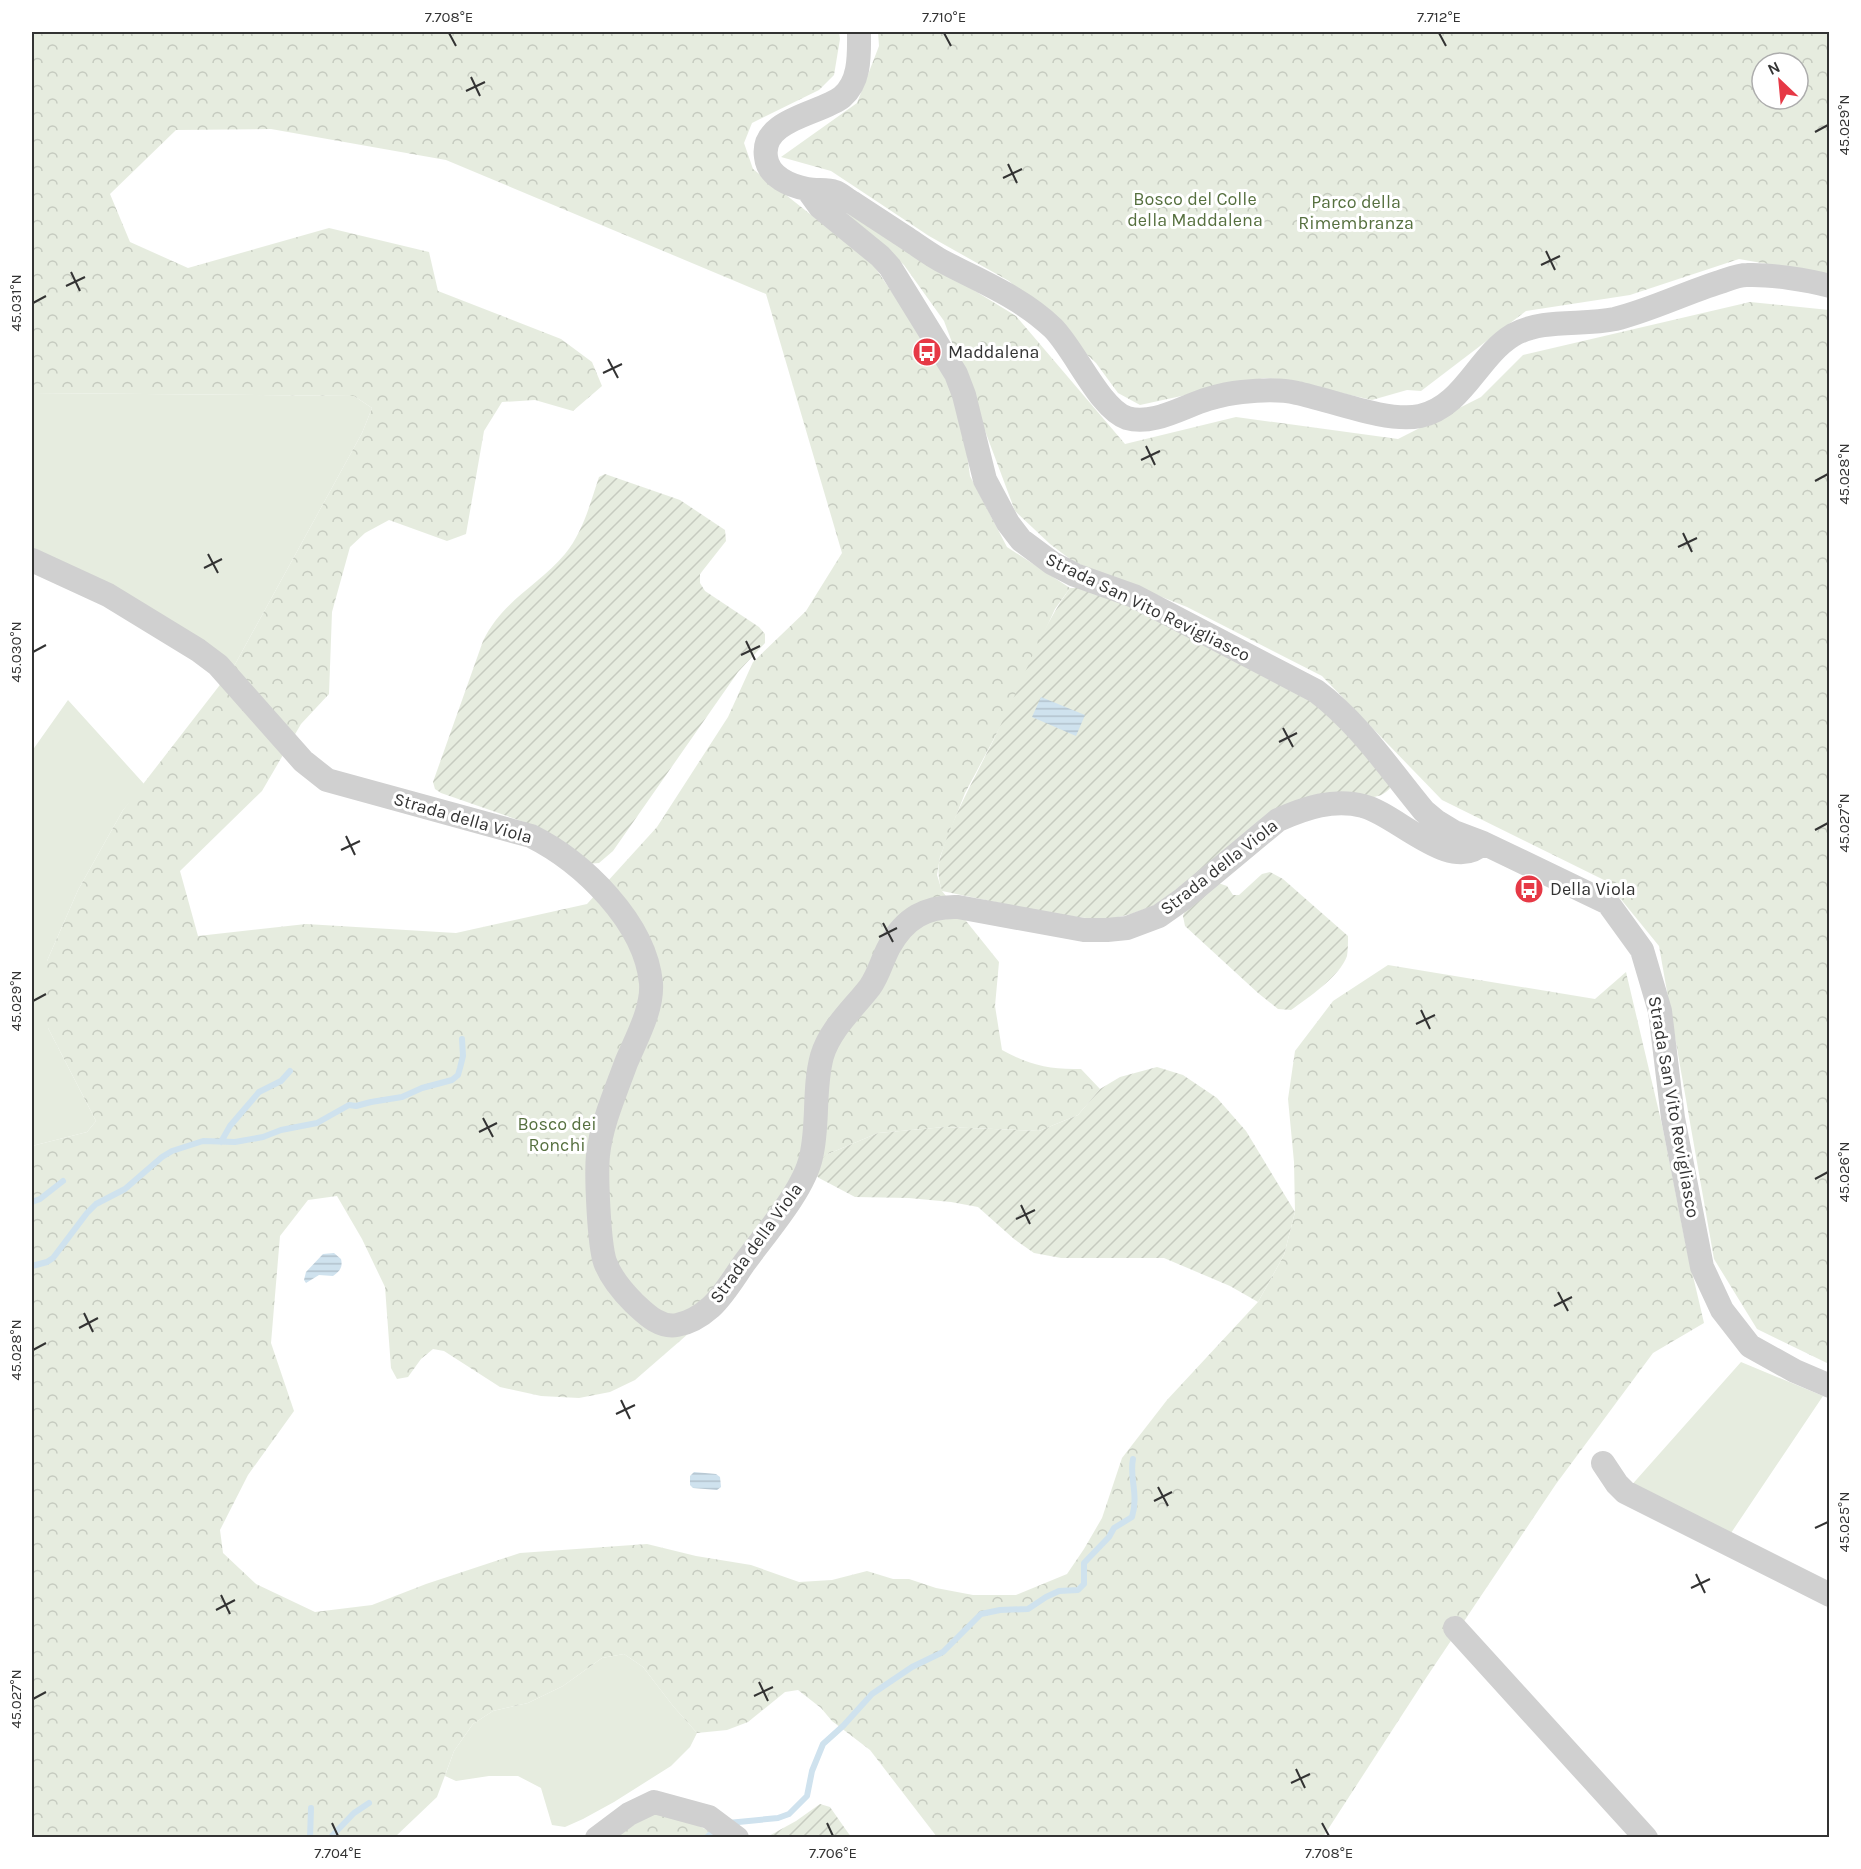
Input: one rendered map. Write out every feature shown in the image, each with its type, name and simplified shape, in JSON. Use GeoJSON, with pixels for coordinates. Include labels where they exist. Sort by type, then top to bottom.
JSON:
{"type":"FeatureCollection","features":[{"type":"Feature","properties":{"kind":"street","name":"Strada San Vito Revigliasco"},"geometry":{"type":"LineString","coordinates":[[859,32],[860,56],[856,72],[843,96],[792,120],[774,132],[768,141],[765,156],[769,167],[778,177],[787,183],[807,189],[820,207],[880,256],[890,267],[949,361],[964,395],[986,480],[1008,523],[1021,540],[1052,563],[1075,575],[1134,596],[1316,691],[1350,721],[1424,811],[1454,832],[1483,843],[1608,903],[1642,950],[1660,1011],[1673,1118],[1702,1267],[1722,1310],[1750,1346],[1795,1371],[1830,1386]]}},
{"type":"Feature","properties":{"kind":"street"},"geometry":{"type":"LineString","coordinates":[[807,189],[835,191],[937,258],[1018,300],[1053,329],[1067,345],[1105,402],[1128,419],[1143,420],[1208,399],[1241,392],[1271,390],[1294,392],[1401,417],[1420,416],[1440,407],[1462,390],[1500,344],[1517,333],[1540,326],[1611,320],[1641,312],[1697,289],[1745,274],[1812,281],[1830,286]]}},
{"type":"Feature","properties":{"kind":"street","name":"Strada della Viola"},"geometry":{"type":"LineString","coordinates":[[32,560],[108,596],[198,650],[218,665],[303,761],[327,780],[531,836],[550,846],[606,892],[626,919],[643,950],[649,968],[651,986],[648,1006],[616,1092],[598,1154],[602,1242],[605,1260],[614,1280],[641,1310],[660,1324],[674,1326],[690,1322],[712,1306],[797,1189],[811,1158],[823,1055],[839,1024],[870,986],[880,970],[889,947],[903,927],[926,910],[944,906],[958,907],[1084,930],[1127,928],[1159,916],[1183,899],[1278,820],[1321,805],[1344,803],[1380,812],[1446,851],[1460,853],[1475,851],[1483,843]]}},
{"type":"Feature","properties":{"kind":"street"},"geometry":{"type":"LineString","coordinates":[[1603,1463],[1625,1492],[1830,1595]]}},
{"type":"Feature","properties":{"kind":"street"},"geometry":{"type":"LineString","coordinates":[[1455,1628],[1646,1838]]}},
{"type":"Feature","properties":{"kind":"street"},"geometry":{"type":"LineString","coordinates":[[597,1838],[629,1814],[654,1802],[709,1816],[737,1838]]}},
{"type":"Feature","properties":{"kind":"green space","name":"Bosco dei Ronchi"},"geometry":{"type":"Polygon","coordinates":[[[32,32],[839,32],[840,39],[834,75],[819,90],[752,123],[744,143],[753,169],[872,263],[943,367],[963,424],[970,476],[1007,547],[1070,588],[1055,609],[1005,718],[965,793],[940,857],[937,875],[942,891],[999,962],[995,1006],[1002,1050],[1040,1066],[1081,1069],[1100,1089],[1078,1115],[1039,1131],[945,1127],[878,1133],[828,1154],[696,1327],[635,1380],[610,1392],[579,1398],[541,1396],[500,1387],[444,1351],[433,1349],[421,1359],[408,1377],[397,1379],[391,1368],[385,1287],[362,1239],[337,1196],[308,1200],[280,1236],[271,1343],[294,1411],[248,1475],[220,1530],[223,1553],[256,1584],[315,1612],[372,1605],[426,1584],[520,1553],[647,1544],[696,1556],[751,1565],[799,1582],[832,1580],[867,1571],[893,1579],[909,1579],[936,1588],[973,1595],[1016,1595],[1067,1574],[1102,1518],[1122,1458],[1167,1400],[1258,1302],[1284,1255],[1295,1212],[1294,1162],[1288,1099],[1295,1051],[1333,1001],[1388,965],[1595,999],[1626,972],[1663,1129],[1704,1323],[1653,1353],[1556,1484],[1323,1837],[937,1837],[870,1750],[832,1721],[821,1708],[798,1690],[785,1692],[748,1722],[727,1730],[697,1733],[643,1667],[624,1654],[602,1658],[563,1686],[528,1703],[493,1711],[473,1724],[454,1751],[437,1797],[395,1837],[32,1837],[32,1146],[87,1132],[96,1121],[48,1028],[43,992],[47,961],[78,890],[123,810],[233,668],[362,433],[372,408],[354,396],[32,393],[32,32]],[[271,129],[176,130],[110,194],[130,242],[188,268],[329,228],[429,252],[438,291],[561,339],[592,362],[602,386],[573,411],[535,400],[502,402],[484,431],[466,534],[447,541],[389,520],[365,533],[350,547],[332,612],[329,694],[301,724],[262,791],[180,871],[198,936],[306,924],[456,933],[587,904],[657,827],[728,717],[753,662],[806,611],[842,553],[766,294],[446,160],[271,129]]]}},
{"type":"Feature","properties":{"kind":"green space","name":"Parco della Rimembranza"},"geometry":{"type":"Polygon","coordinates":[[[878,32],[1829,32],[1829,275],[1739,259],[1630,295],[1526,311],[1421,391],[1407,390],[1372,400],[1280,379],[1264,378],[1140,405],[1118,393],[1096,363],[1009,281],[929,236],[831,171],[781,157],[857,103],[879,46],[878,32]]]}},
{"type":"Feature","properties":{"kind":"green space"},"geometry":{"type":"Polygon","coordinates":[[[844,211],[1016,316],[1125,444],[1236,417],[1398,439],[1481,397],[1523,355],[1750,302],[1829,310],[1829,1364],[1757,1329],[1714,1259],[1659,946],[1606,881],[1442,800],[1322,676],[1187,607],[1074,562],[1050,544],[1015,511],[944,321],[904,265],[844,211]]]}},
{"type":"Feature","properties":{"kind":"green space"},"geometry":{"type":"Polygon","coordinates":[[[32,393],[354,396],[372,408],[362,433],[233,668],[32,550],[32,393]]]}},
{"type":"Feature","properties":{"kind":"green space"},"geometry":{"type":"Polygon","coordinates":[[[605,474],[680,500],[725,530],[726,541],[700,574],[700,583],[705,591],[759,627],[765,634],[765,643],[738,672],[613,851],[599,863],[587,864],[524,822],[441,793],[435,789],[433,782],[483,641],[500,615],[565,554],[577,536],[599,477],[605,474]]]}},
{"type":"Feature","properties":{"kind":"green space"},"geometry":{"type":"Polygon","coordinates":[[[1070,588],[1087,588],[1122,601],[1318,704],[1340,724],[1391,787],[1375,797],[1344,794],[1161,903],[1106,920],[1057,915],[942,891],[939,864],[954,820],[1042,635],[1070,588]]]}},
{"type":"Feature","properties":{"kind":"green space"},"geometry":{"type":"Polygon","coordinates":[[[68,700],[145,785],[123,810],[78,890],[47,961],[48,1028],[96,1121],[87,1132],[32,1146],[32,751],[68,700]]]}},
{"type":"Feature","properties":{"kind":"green space"},"geometry":{"type":"Polygon","coordinates":[[[1270,872],[1283,879],[1348,936],[1347,956],[1338,971],[1323,986],[1291,1010],[1278,1009],[1258,993],[1185,926],[1183,916],[1186,908],[1218,883],[1227,886],[1233,895],[1239,895],[1262,874],[1270,872]]]}},
{"type":"Feature","properties":{"kind":"green space"},"geometry":{"type":"Polygon","coordinates":[[[1157,1067],[1183,1075],[1217,1098],[1246,1131],[1295,1212],[1284,1255],[1258,1302],[1230,1286],[1164,1258],[1061,1258],[1034,1253],[1014,1239],[978,1207],[909,1198],[855,1197],[819,1178],[813,1172],[818,1162],[828,1154],[878,1133],[945,1127],[1039,1131],[1078,1115],[1100,1089],[1120,1077],[1157,1067]]]}},
{"type":"Feature","properties":{"kind":"green space"},"geometry":{"type":"Polygon","coordinates":[[[1741,1362],[1823,1396],[1729,1536],[1629,1488],[1741,1362]]]}},
{"type":"Feature","properties":{"kind":"green space"},"geometry":{"type":"Polygon","coordinates":[[[624,1654],[643,1667],[697,1733],[690,1747],[671,1766],[614,1802],[565,1827],[552,1825],[541,1788],[518,1776],[489,1776],[456,1781],[445,1776],[454,1751],[473,1724],[493,1711],[528,1703],[563,1686],[602,1658],[624,1654]]]}},
{"type":"Feature","properties":{"kind":"green space"},"geometry":{"type":"Polygon","coordinates":[[[820,1804],[830,1807],[851,1837],[767,1837],[796,1821],[820,1804]]]}},
{"type":"Feature","properties":{"kind":"green space"},"geometry":{"type":"Polygon","coordinates":[[[654,1812],[673,1813],[723,1838],[615,1838],[654,1812]]]}},
{"type":"Feature","properties":{"kind":"water"},"geometry":{"type":"Polygon","coordinates":[[[1041,697],[1085,715],[1076,736],[1032,717],[1041,697]]]}},
{"type":"Feature","properties":{"kind":"water"},"geometry":{"type":"Polygon","coordinates":[[[334,1253],[342,1262],[337,1272],[333,1276],[319,1275],[306,1283],[304,1280],[306,1272],[323,1254],[334,1253]]]}},
{"type":"Feature","properties":{"kind":"water"},"geometry":{"type":"Polygon","coordinates":[[[694,1472],[716,1474],[720,1477],[721,1487],[717,1490],[693,1488],[690,1485],[690,1476],[694,1472]]]}},
{"type":"Feature","properties":{"kind":"waterway"},"geometry":{"type":"LineString","coordinates":[[32,1266],[53,1258],[96,1204],[125,1189],[172,1151],[203,1141],[235,1142],[263,1137],[281,1130],[317,1123],[349,1105],[356,1106],[402,1097],[422,1088],[452,1080],[458,1075],[463,1056],[462,1039]]}},
{"type":"Feature","properties":{"kind":"waterway"},"geometry":{"type":"LineString","coordinates":[[221,1142],[230,1126],[259,1092],[281,1081],[290,1071]]}},
{"type":"Feature","properties":{"kind":"waterway"},"geometry":{"type":"LineString","coordinates":[[32,1202],[40,1199],[63,1181]]}},
{"type":"Feature","properties":{"kind":"waterway"},"geometry":{"type":"LineString","coordinates":[[728,1823],[778,1818],[789,1814],[807,1796],[812,1771],[823,1744],[872,1694],[912,1667],[943,1652],[981,1614],[1000,1610],[1028,1609],[1059,1591],[1078,1590],[1084,1584],[1084,1563],[1109,1537],[1114,1528],[1132,1517],[1135,1501],[1133,1459]]}},
{"type":"Feature","properties":{"kind":"waterway"},"geometry":{"type":"LineString","coordinates":[[330,1838],[354,1813],[369,1803]]}},
{"type":"Feature","properties":{"kind":"waterway"},"geometry":{"type":"LineString","coordinates":[[310,1838],[311,1808]]}},
{"type":"Feature","properties":{"kind":"waterway"},"geometry":{"type":"LineString","coordinates":[[706,1838],[715,1830]]}},
{"type":"Feature","properties":{"kind":"place","name":"Maddalena"},"geometry":{"type":"Point","coordinates":[927,352]}},
{"type":"Feature","properties":{"kind":"place","name":"Della Viola"},"geometry":{"type":"Point","coordinates":[1529,889]}},
{"type":"Feature","properties":{"kind":"park label","name":"Bosco del Colle della Maddalena"},"geometry":{"type":"Point","coordinates":[1195,209]}}]}
